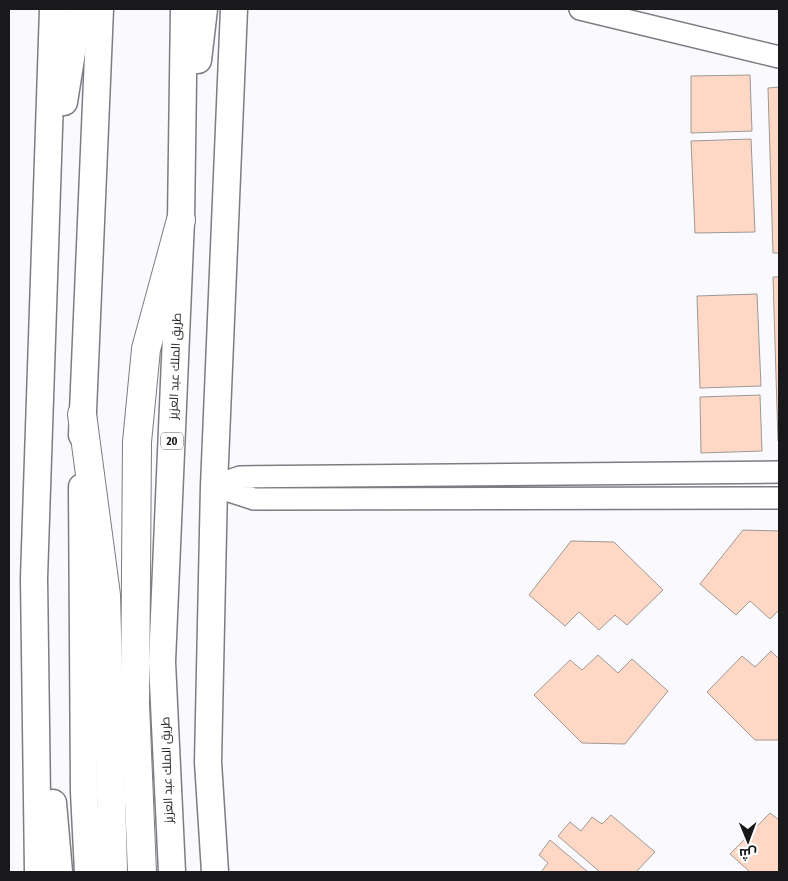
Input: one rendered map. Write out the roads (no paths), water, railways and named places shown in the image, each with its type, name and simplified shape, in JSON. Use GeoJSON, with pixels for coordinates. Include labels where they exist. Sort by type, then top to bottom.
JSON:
{"type":"FeatureCollection","features":[{"type":"Feature","properties":{"kind":"highway"},"geometry":{"type":"LineString","coordinates":[[142,872],[135,704],[137,442],[146,349],[181,220]]}},
{"type":"Feature","properties":{"kind":"highway"},"geometry":{"type":"LineString","coordinates":[[82,414],[106,595],[113,872]]}},
{"type":"Feature","properties":{"kind":"main road"},"geometry":{"type":"LineString","coordinates":[[38,872],[34,578],[53,9]]}},
{"type":"Feature","properties":{"kind":"main road"},"geometry":{"type":"LineString","coordinates":[[47,200],[80,9]]}},
{"type":"Feature","properties":{"kind":"main road"},"geometry":{"type":"LineString","coordinates":[[88,872],[84,792],[82,414],[100,9]]}},
{"type":"Feature","properties":{"kind":"main road","name":"طريق الملك عبد العزيز"},"geometry":{"type":"LineString","coordinates":[[172,872],[162,662],[181,220],[184,9]]}},
{"type":"Feature","properties":{"kind":"main road"},"geometry":{"type":"LineString","coordinates":[[181,220],[204,9]]}},
{"type":"Feature","properties":{"kind":"main road"},"geometry":{"type":"LineString","coordinates":[[215,872],[208,762],[214,486],[234,9]]}},
{"type":"Feature","properties":{"kind":"main road"},"geometry":{"type":"LineString","coordinates":[[34,578],[59,872]]}},
{"type":"Feature","properties":{"kind":"street"},"geometry":{"type":"LineString","coordinates":[[580,9],[779,57]]}},
{"type":"Feature","properties":{"kind":"street"},"geometry":{"type":"LineString","coordinates":[[214,486],[240,477],[779,472]]}},
{"type":"Feature","properties":{"kind":"street"},"geometry":{"type":"LineString","coordinates":[[214,486],[254,498],[779,498]]}}]}
